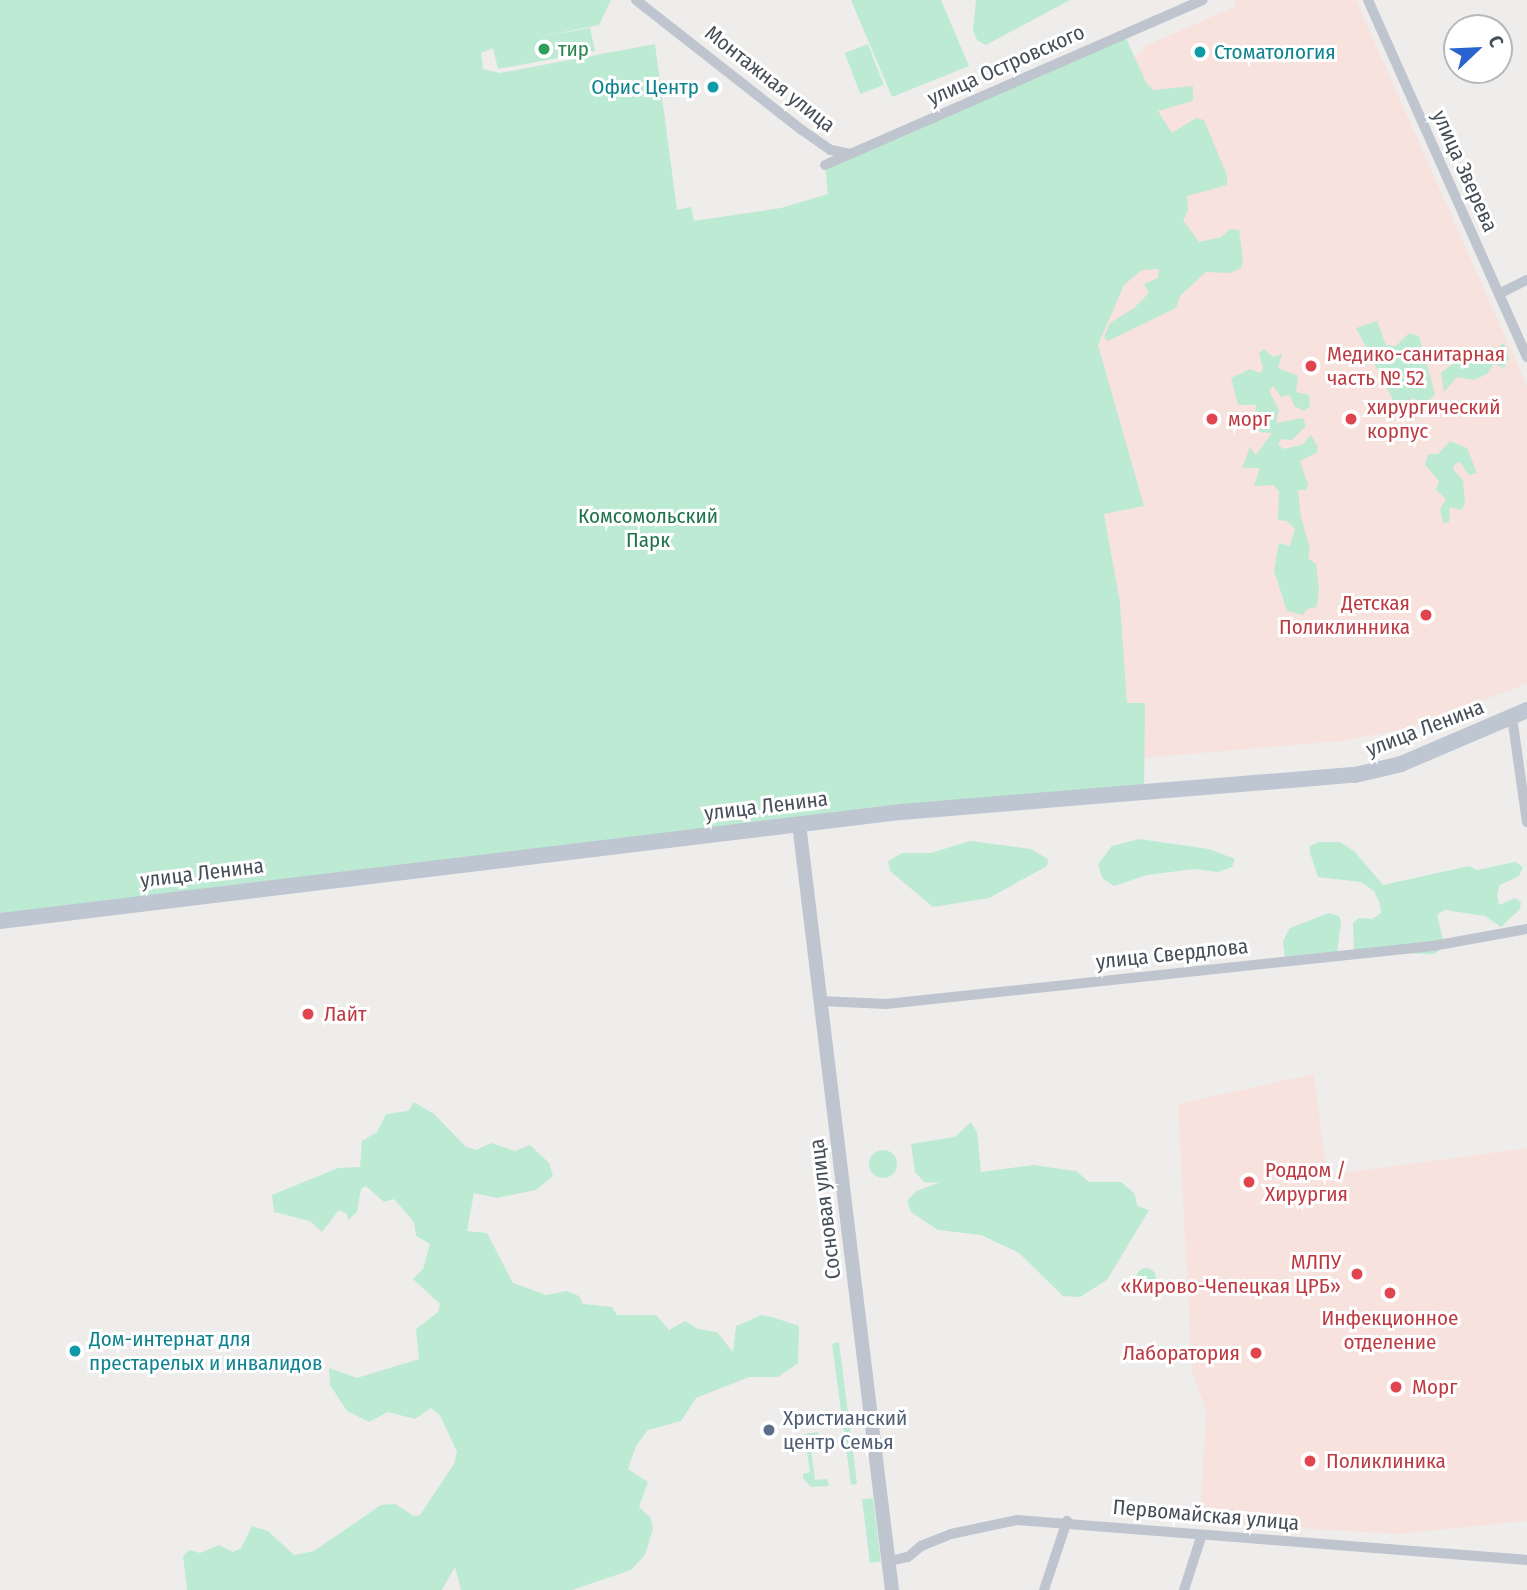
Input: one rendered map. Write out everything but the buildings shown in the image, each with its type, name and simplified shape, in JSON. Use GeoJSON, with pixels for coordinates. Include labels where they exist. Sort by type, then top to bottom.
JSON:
{"type":"FeatureCollection","features":[{"type":"Feature","properties":{"kind":"main road","name":"улица Ленина"},"geometry":{"type":"LineString","coordinates":[[0,921],[994,802],[1354,775],[1401,764],[1520,713]]}},
{"type":"Feature","properties":{"kind":"street","name":"Монтажная улица"},"geometry":{"type":"LineString","coordinates":[[636,0],[802,130],[831,150],[851,154]]}},
{"type":"Feature","properties":{"kind":"street","name":"улица Островского"},"geometry":{"type":"LineString","coordinates":[[825,164],[1202,0]]}},
{"type":"Feature","properties":{"kind":"street","name":"улица Зверева"},"geometry":{"type":"LineString","coordinates":[[1368,0],[1527,357]]}},
{"type":"Feature","properties":{"kind":"street"},"geometry":{"type":"LineString","coordinates":[[1499,294],[1527,280]]}},
{"type":"Feature","properties":{"kind":"street"},"geometry":{"type":"LineString","coordinates":[[1520,713],[1527,822]]}},
{"type":"Feature","properties":{"kind":"street","name":"Сосновая улица"},"geometry":{"type":"LineString","coordinates":[[799,824],[892,1590]]}},
{"type":"Feature","properties":{"kind":"street","name":"улица Свердлова"},"geometry":{"type":"LineString","coordinates":[[821,1001],[886,1004],[1433,946],[1527,929]]}},
{"type":"Feature","properties":{"kind":"street","name":"Первомайская улица"},"geometry":{"type":"LineString","coordinates":[[890,1560],[908,1558],[921,1546],[951,1534],[1017,1520],[1067,1521],[1201,1537],[1527,1560]]}},
{"type":"Feature","properties":{"kind":"street"},"geometry":{"type":"LineString","coordinates":[[1044,1590],[1067,1521]]}},
{"type":"Feature","properties":{"kind":"street"},"geometry":{"type":"LineString","coordinates":[[1184,1590],[1201,1537]]}},
{"type":"Feature","properties":{"kind":"shaded area","name":"Медико-санитарная часть № 52"},"geometry":{"type":"Polygon","coordinates":[[[1234,0],[1356,0],[1527,386],[1527,684],[1404,729],[1342,741],[1142,758],[1145,703],[1127,703],[1120,602],[1104,514],[1144,506],[1098,345],[1178,158],[1134,56],[1144,51],[1143,47],[1236,6],[1234,0]]]}},
{"type":"Feature","properties":{"kind":"shaded area","name":"МЛПУ «Кирово-Чепецкая ЦРБ»"},"geometry":{"type":"Polygon","coordinates":[[[1314,1074],[1327,1175],[1527,1148],[1527,1521],[1399,1534],[1200,1523],[1206,1410],[1192,1372],[1178,1104],[1314,1074]]]}},
{"type":"Feature","properties":{"kind":"green space","name":"Комсомольский Парк"},"geometry":{"type":"Polygon","coordinates":[[[0,0],[611,0],[599,25],[539,37],[590,28],[595,51],[498,69],[493,48],[481,53],[483,69],[500,73],[655,44],[677,210],[691,207],[694,221],[781,208],[828,194],[825,165],[1124,34],[1147,84],[1154,90],[1193,86],[1193,101],[1158,111],[1172,133],[1196,118],[1204,120],[1227,175],[1227,185],[1187,196],[1188,211],[1183,220],[1199,242],[1221,237],[1230,229],[1239,230],[1243,261],[1241,268],[1230,273],[1206,272],[1180,296],[1176,308],[1108,341],[1104,337],[1110,323],[1134,308],[1149,293],[1144,284],[1158,278],[1159,269],[1142,270],[1124,285],[1098,345],[1144,506],[1104,514],[1120,602],[1127,703],[1145,703],[1144,793],[1080,796],[0,921],[0,0]]]}},
{"type":"Feature","properties":{"kind":"green space"},"geometry":{"type":"Polygon","coordinates":[[[851,0],[941,0],[969,66],[892,97],[851,0]]]}},
{"type":"Feature","properties":{"kind":"green space"},"geometry":{"type":"Polygon","coordinates":[[[976,0],[1070,0],[986,45],[977,40],[973,30],[976,0]]]}},
{"type":"Feature","properties":{"kind":"green space"},"geometry":{"type":"Polygon","coordinates":[[[868,44],[884,85],[860,94],[845,53],[868,44]]]}},
{"type":"Feature","properties":{"kind":"green space"},"geometry":{"type":"Polygon","coordinates":[[[1377,321],[1386,345],[1396,346],[1409,333],[1419,336],[1435,394],[1431,399],[1424,403],[1412,398],[1404,409],[1395,404],[1356,328],[1377,321]]]}},
{"type":"Feature","properties":{"kind":"green space"},"geometry":{"type":"Polygon","coordinates":[[[1504,343],[1509,358],[1504,368],[1494,364],[1487,374],[1474,380],[1457,377],[1444,392],[1441,373],[1451,365],[1489,354],[1504,343]]]}},
{"type":"Feature","properties":{"kind":"green space"},"geometry":{"type":"Polygon","coordinates":[[[1264,349],[1273,357],[1282,354],[1278,368],[1298,376],[1296,392],[1309,395],[1310,406],[1304,411],[1294,406],[1290,395],[1281,397],[1273,386],[1269,391],[1279,410],[1276,423],[1303,418],[1306,426],[1292,440],[1281,439],[1278,444],[1283,449],[1302,445],[1311,435],[1318,447],[1316,453],[1300,461],[1308,484],[1306,490],[1298,490],[1301,517],[1310,549],[1308,558],[1316,564],[1319,589],[1317,607],[1307,609],[1303,615],[1287,611],[1274,571],[1279,543],[1290,546],[1295,529],[1287,521],[1278,520],[1279,491],[1273,485],[1254,486],[1260,468],[1242,468],[1250,447],[1256,455],[1272,433],[1253,431],[1256,405],[1238,405],[1231,378],[1250,369],[1260,373],[1263,369],[1259,353],[1264,349]]]}},
{"type":"Feature","properties":{"kind":"green space"},"geometry":{"type":"Polygon","coordinates":[[[1450,441],[1467,448],[1477,473],[1469,475],[1460,462],[1455,464],[1453,469],[1463,480],[1465,504],[1461,510],[1450,507],[1449,522],[1443,523],[1440,509],[1446,499],[1436,490],[1439,481],[1425,465],[1428,454],[1438,454],[1450,441]]]}},
{"type":"Feature","properties":{"kind":"green space"},"geometry":{"type":"Polygon","coordinates":[[[1139,839],[1209,849],[1235,859],[1232,867],[1218,872],[1194,869],[1147,875],[1114,886],[1102,878],[1098,864],[1112,846],[1139,839]]]}},
{"type":"Feature","properties":{"kind":"green space"},"geometry":{"type":"Polygon","coordinates":[[[970,841],[1031,849],[1048,859],[1047,866],[989,898],[933,907],[890,871],[888,861],[902,853],[931,853],[970,841]]]}},
{"type":"Feature","properties":{"kind":"green space"},"geometry":{"type":"Polygon","coordinates":[[[1319,842],[1340,842],[1354,851],[1383,885],[1469,866],[1477,870],[1515,862],[1523,867],[1519,876],[1500,885],[1497,894],[1499,905],[1515,898],[1521,902],[1520,909],[1501,927],[1485,916],[1445,910],[1437,915],[1443,940],[1441,949],[1434,954],[1354,952],[1353,923],[1359,918],[1372,919],[1381,913],[1380,904],[1374,891],[1361,882],[1318,877],[1310,846],[1319,842]]]}},
{"type":"Feature","properties":{"kind":"green space"},"geometry":{"type":"Polygon","coordinates":[[[1329,913],[1339,916],[1341,922],[1337,953],[1285,959],[1283,941],[1290,928],[1329,913]]]}},
{"type":"Feature","properties":{"kind":"green space"},"geometry":{"type":"Polygon","coordinates":[[[414,1102],[434,1114],[466,1147],[476,1150],[491,1143],[515,1151],[530,1145],[549,1163],[553,1176],[536,1190],[497,1198],[474,1193],[467,1231],[487,1233],[513,1283],[546,1295],[567,1291],[579,1296],[583,1304],[612,1307],[617,1315],[656,1315],[669,1330],[685,1321],[698,1329],[717,1332],[733,1352],[736,1326],[762,1315],[775,1318],[799,1326],[798,1363],[778,1377],[749,1377],[696,1398],[681,1421],[648,1430],[636,1446],[628,1469],[648,1482],[639,1507],[651,1518],[653,1529],[645,1555],[631,1570],[572,1590],[461,1590],[455,1567],[442,1590],[187,1590],[183,1556],[189,1550],[200,1553],[219,1545],[233,1552],[241,1548],[252,1526],[268,1531],[294,1555],[314,1551],[381,1505],[395,1504],[414,1516],[420,1515],[454,1464],[457,1452],[440,1415],[431,1408],[415,1419],[388,1412],[369,1422],[347,1411],[330,1385],[329,1368],[357,1378],[419,1359],[416,1329],[438,1312],[440,1304],[413,1279],[423,1269],[430,1244],[416,1236],[414,1222],[394,1199],[384,1202],[366,1186],[361,1189],[357,1212],[348,1220],[347,1214],[339,1210],[322,1232],[310,1221],[274,1212],[272,1195],[338,1168],[360,1167],[362,1141],[377,1132],[386,1114],[408,1111],[414,1102]]]}},
{"type":"Feature","properties":{"kind":"green space"},"geometry":{"type":"Polygon","coordinates":[[[971,1122],[977,1132],[981,1172],[1033,1165],[1076,1171],[1089,1182],[1121,1182],[1135,1194],[1137,1206],[1149,1210],[1107,1280],[1080,1297],[1063,1296],[1019,1253],[981,1235],[938,1230],[911,1212],[907,1201],[916,1191],[939,1183],[924,1182],[915,1172],[911,1144],[955,1137],[971,1122]]]}},
{"type":"Feature","properties":{"kind":"green space"},"geometry":{"type":"Polygon","coordinates":[[[883,1150],[893,1154],[897,1164],[893,1174],[883,1178],[873,1174],[869,1164],[873,1154],[883,1150]]]}},
{"type":"Feature","properties":{"kind":"green space"},"geometry":{"type":"Polygon","coordinates":[[[1142,1268],[1150,1268],[1156,1278],[1150,1288],[1142,1288],[1136,1282],[1136,1274],[1142,1268]]]}},
{"type":"Feature","properties":{"kind":"green space"},"geometry":{"type":"Polygon","coordinates":[[[839,1342],[857,1484],[851,1485],[832,1344],[839,1342]]]}},
{"type":"Feature","properties":{"kind":"green space"},"geometry":{"type":"Polygon","coordinates":[[[818,1432],[820,1445],[811,1448],[815,1480],[827,1479],[829,1486],[811,1487],[803,1478],[803,1474],[810,1472],[804,1434],[818,1432]]]}},
{"type":"Feature","properties":{"kind":"green space"},"geometry":{"type":"Polygon","coordinates":[[[873,1498],[881,1562],[870,1563],[862,1499],[873,1498]]]}},
{"type":"Feature","properties":{"kind":"place","name":"тир"},"geometry":{"type":"Point","coordinates":[544,49]}},
{"type":"Feature","properties":{"kind":"place","name":"Стоматология"},"geometry":{"type":"Point","coordinates":[1200,52]}},
{"type":"Feature","properties":{"kind":"place","name":"Офис Центр"},"geometry":{"type":"Point","coordinates":[713,87]}},
{"type":"Feature","properties":{"kind":"place","name":"Медико-санитарная часть № 52"},"geometry":{"type":"Point","coordinates":[1311,366]}},
{"type":"Feature","properties":{"kind":"place","name":"морг"},"geometry":{"type":"Point","coordinates":[1212,419]}},
{"type":"Feature","properties":{"kind":"place","name":"хирургический корпус"},"geometry":{"type":"Point","coordinates":[1351,419]}},
{"type":"Feature","properties":{"kind":"place","name":"Детская Поликлинника"},"geometry":{"type":"Point","coordinates":[1426,615]}},
{"type":"Feature","properties":{"kind":"place","name":"Лайт"},"geometry":{"type":"Point","coordinates":[308,1014]}},
{"type":"Feature","properties":{"kind":"place","name":"Роддом / Хирургия"},"geometry":{"type":"Point","coordinates":[1249,1182]}},
{"type":"Feature","properties":{"kind":"place","name":"МЛПУ «Кирово-Чепецкая ЦРБ»"},"geometry":{"type":"Point","coordinates":[1357,1274]}},
{"type":"Feature","properties":{"kind":"place","name":"Инфекционное отделение"},"geometry":{"type":"Point","coordinates":[1390,1293]}},
{"type":"Feature","properties":{"kind":"place","name":"Дом-интернат для престарелых и инвалидов"},"geometry":{"type":"Point","coordinates":[75,1351]}},
{"type":"Feature","properties":{"kind":"place","name":"Лаборатория"},"geometry":{"type":"Point","coordinates":[1256,1353]}},
{"type":"Feature","properties":{"kind":"place","name":"Морг"},"geometry":{"type":"Point","coordinates":[1396,1387]}},
{"type":"Feature","properties":{"kind":"place","name":"Христианский центр Семья"},"geometry":{"type":"Point","coordinates":[769,1430]}},
{"type":"Feature","properties":{"kind":"place","name":"Поликлиника"},"geometry":{"type":"Point","coordinates":[1310,1461]}}]}
